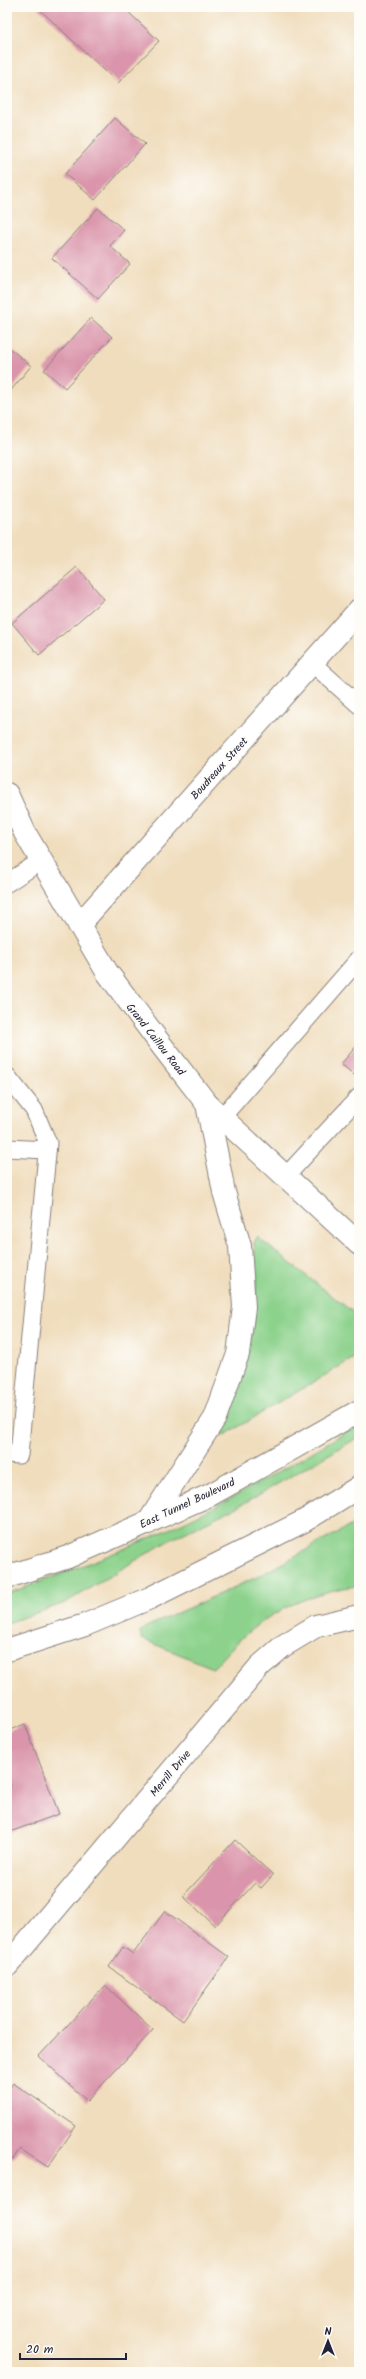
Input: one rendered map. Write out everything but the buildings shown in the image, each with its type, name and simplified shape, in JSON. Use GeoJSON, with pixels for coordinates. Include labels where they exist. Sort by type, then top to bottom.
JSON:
{"type":"FeatureCollection","features":[{"type":"Feature","properties":{"kind":"main road","name":"Boudreaux Street"},"geometry":{"type":"LineString","coordinates":[[79,925],[359,610]]}},
{"type":"Feature","properties":{"kind":"main road","name":"Grand Caillou Road"},"geometry":{"type":"LineString","coordinates":[[7,794],[24,833],[116,988],[214,1111],[359,1244]]}},
{"type":"Feature","properties":{"kind":"main road"},"geometry":{"type":"LineString","coordinates":[[148,1523],[215,1418],[238,1354],[244,1307],[240,1246],[224,1192],[214,1111]]}},
{"type":"Feature","properties":{"kind":"main road","name":"East Tunnel Boulevard"},"geometry":{"type":"LineString","coordinates":[[7,1577],[68,1557],[210,1495],[359,1411]]}},
{"type":"Feature","properties":{"kind":"main road"},"geometry":{"type":"LineString","coordinates":[[7,1650],[85,1625],[150,1598],[304,1521],[359,1487]]}},
{"type":"Feature","properties":{"kind":"main road","name":"Merrill Drive"},"geometry":{"type":"LineString","coordinates":[[7,1966],[260,1666],[283,1646],[316,1626],[359,1616]]}},
{"type":"Feature","properties":{"kind":"lane"},"geometry":{"type":"LineString","coordinates":[[312,664],[359,706]]}},
{"type":"Feature","properties":{"kind":"lane"},"geometry":{"type":"LineString","coordinates":[[7,883],[41,860]]}},
{"type":"Feature","properties":{"kind":"lane"},"geometry":{"type":"LineString","coordinates":[[214,1111],[359,959]]}},
{"type":"Feature","properties":{"kind":"lane"},"geometry":{"type":"LineString","coordinates":[[7,1076],[34,1110],[48,1143],[19,1455],[7,1454]]}},
{"type":"Feature","properties":{"kind":"lane"},"geometry":{"type":"LineString","coordinates":[[286,1176],[359,1097]]}},
{"type":"Feature","properties":{"kind":"lane"},"geometry":{"type":"LineString","coordinates":[[7,1148],[47,1150]]}},
{"type":"Feature","properties":{"kind":"green space"},"geometry":{"type":"Polygon","coordinates":[[[257,1237],[359,1317],[359,1355],[223,1436],[219,1433],[239,1388],[251,1340],[256,1292],[254,1243],[257,1237]]]}},
{"type":"Feature","properties":{"kind":"green space"},"geometry":{"type":"Polygon","coordinates":[[[359,1424],[359,1437],[241,1505],[168,1541],[65,1603],[7,1623],[7,1594],[100,1559],[207,1511],[359,1424]]]}},
{"type":"Feature","properties":{"kind":"green space"},"geometry":{"type":"Polygon","coordinates":[[[359,1521],[359,1586],[347,1587],[314,1596],[297,1602],[270,1616],[247,1633],[213,1668],[142,1639],[140,1632],[144,1628],[257,1577],[359,1521]]]}}]}
